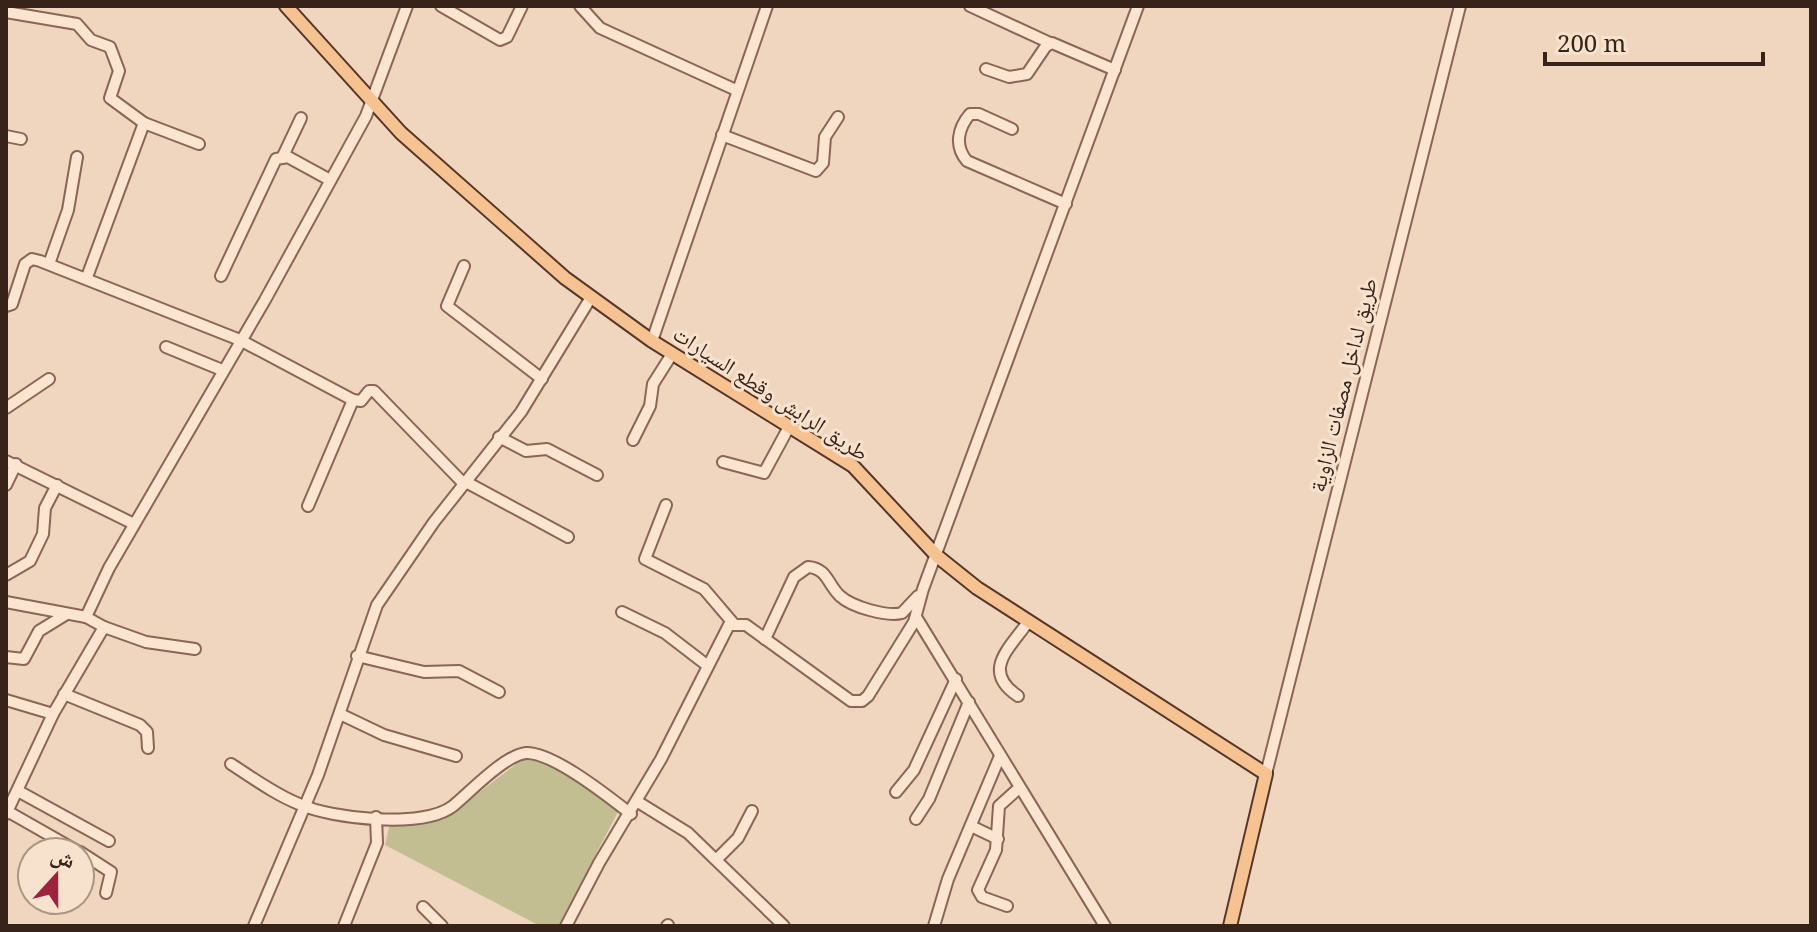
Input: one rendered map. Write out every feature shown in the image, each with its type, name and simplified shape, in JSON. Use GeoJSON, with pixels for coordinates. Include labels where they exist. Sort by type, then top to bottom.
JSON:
{"type":"FeatureCollection","features":[{"type":"Feature","properties":{"kind":"main road","name":"طريق الرابش وقطع السيارات"},"geometry":{"type":"LineString","coordinates":[[286,6],[373,102],[465,192],[590,299],[864,475],[937,556],[1028,622],[1266,774]]}},
{"type":"Feature","properties":{"kind":"main road"},"geometry":{"type":"LineString","coordinates":[[1230,926],[1266,774]]}},
{"type":"Feature","properties":{"kind":"street"},"geometry":{"type":"LineString","coordinates":[[86,617],[134,524],[265,300],[373,102],[407,6]]}},
{"type":"Feature","properties":{"kind":"street"},"geometry":{"type":"LineString","coordinates":[[441,6],[500,40],[507,37],[522,6]]}},
{"type":"Feature","properties":{"kind":"street"},"geometry":{"type":"LineString","coordinates":[[580,6],[600,28],[736,90]]}},
{"type":"Feature","properties":{"kind":"street"},"geometry":{"type":"LineString","coordinates":[[652,341],[767,6]]}},
{"type":"Feature","properties":{"kind":"street"},"geometry":{"type":"LineString","coordinates":[[970,6],[1115,70]]}},
{"type":"Feature","properties":{"kind":"street"},"geometry":{"type":"LineString","coordinates":[[566,926],[599,863],[638,802],[726,628],[733,623],[742,623],[846,698],[859,702],[868,696],[916,617],[921,592],[937,556],[1138,6]]}},
{"type":"Feature","properties":{"kind":"street","name":"طريق لداخل مصفات الزاوية"},"geometry":{"type":"LineString","coordinates":[[1266,774],[1460,6]]}},
{"type":"Feature","properties":{"kind":"street"},"geometry":{"type":"LineString","coordinates":[[6,12],[77,24],[91,40],[110,47],[119,71],[110,98],[144,123],[199,144]]}},
{"type":"Feature","properties":{"kind":"street"},"geometry":{"type":"LineString","coordinates":[[986,69],[1009,77],[1027,74],[1050,43]]}},
{"type":"Feature","properties":{"kind":"street"},"geometry":{"type":"LineString","coordinates":[[1012,129],[979,114],[970,114],[959,135],[961,154],[967,161],[1066,204]]}},
{"type":"Feature","properties":{"kind":"street"},"geometry":{"type":"LineString","coordinates":[[722,135],[816,171],[823,163],[825,137],[838,117]]}},
{"type":"Feature","properties":{"kind":"street"},"geometry":{"type":"LineString","coordinates":[[221,276],[276,159],[283,156],[301,118]]}},
{"type":"Feature","properties":{"kind":"street"},"geometry":{"type":"LineString","coordinates":[[87,277],[144,123]]}},
{"type":"Feature","properties":{"kind":"street"},"geometry":{"type":"LineString","coordinates":[[6,136],[21,139]]}},
{"type":"Feature","properties":{"kind":"street"},"geometry":{"type":"LineString","coordinates":[[283,156],[330,180]]}},
{"type":"Feature","properties":{"kind":"street"},"geometry":{"type":"LineString","coordinates":[[49,264],[68,210],[77,157]]}},
{"type":"Feature","properties":{"kind":"street"},"geometry":{"type":"LineString","coordinates":[[6,306],[12,304],[25,264],[32,259],[87,277],[240,340],[353,400],[361,401],[369,391],[374,391],[465,483],[568,537]]}},
{"type":"Feature","properties":{"kind":"street"},"geometry":{"type":"LineString","coordinates":[[464,266],[447,306],[542,379]]}},
{"type":"Feature","properties":{"kind":"street"},"geometry":{"type":"LineString","coordinates":[[254,926],[340,714],[357,656],[389,581],[542,379],[590,299]]}},
{"type":"Feature","properties":{"kind":"street"},"geometry":{"type":"LineString","coordinates":[[166,347],[222,370]]}},
{"type":"Feature","properties":{"kind":"street"},"geometry":{"type":"LineString","coordinates":[[633,440],[650,406],[653,384],[672,354]]}},
{"type":"Feature","properties":{"kind":"street"},"geometry":{"type":"LineString","coordinates":[[6,408],[49,379]]}},
{"type":"Feature","properties":{"kind":"street"},"geometry":{"type":"LineString","coordinates":[[308,506],[353,400]]}},
{"type":"Feature","properties":{"kind":"street"},"geometry":{"type":"LineString","coordinates":[[723,462],[764,473],[790,425]]}},
{"type":"Feature","properties":{"kind":"street"},"geometry":{"type":"LineString","coordinates":[[499,437],[526,451],[547,449],[597,475]]}},
{"type":"Feature","properties":{"kind":"street"},"geometry":{"type":"LineString","coordinates":[[6,485],[11,463],[134,524]]}},
{"type":"Feature","properties":{"kind":"street"},"geometry":{"type":"LineString","coordinates":[[6,575],[25,566],[34,552],[45,528],[45,508],[57,485]]}},
{"type":"Feature","properties":{"kind":"street"},"geometry":{"type":"LineString","coordinates":[[666,505],[645,559],[704,589],[733,623]]}},
{"type":"Feature","properties":{"kind":"street"},"geometry":{"type":"LineString","coordinates":[[765,639],[794,577],[808,567],[821,570],[848,601],[892,615],[908,609],[921,592]]}},
{"type":"Feature","properties":{"kind":"street"},"geometry":{"type":"LineString","coordinates":[[6,602],[86,617],[146,642],[195,649]]}},
{"type":"Feature","properties":{"kind":"street"},"geometry":{"type":"LineString","coordinates":[[622,612],[665,633],[708,666]]}},
{"type":"Feature","properties":{"kind":"street"},"geometry":{"type":"LineString","coordinates":[[6,657],[24,659],[39,631],[65,615]]}},
{"type":"Feature","properties":{"kind":"street"},"geometry":{"type":"LineString","coordinates":[[916,617],[1105,926]]}},
{"type":"Feature","properties":{"kind":"street"},"geometry":{"type":"LineString","coordinates":[[1018,696],[1006,688],[998,672],[999,663],[1028,622]]}},
{"type":"Feature","properties":{"kind":"street"},"geometry":{"type":"LineString","coordinates":[[50,836],[7,813],[53,714],[104,627]]}},
{"type":"Feature","properties":{"kind":"street"},"geometry":{"type":"LineString","coordinates":[[357,656],[424,672],[459,671],[499,692]]}},
{"type":"Feature","properties":{"kind":"street"},"geometry":{"type":"LineString","coordinates":[[896,792],[914,770],[956,679]]}},
{"type":"Feature","properties":{"kind":"street"},"geometry":{"type":"LineString","coordinates":[[64,694],[140,725],[147,732],[148,748]]}},
{"type":"Feature","properties":{"kind":"street"},"geometry":{"type":"LineString","coordinates":[[6,700],[53,714]]}},
{"type":"Feature","properties":{"kind":"street"},"geometry":{"type":"LineString","coordinates":[[916,819],[929,799],[969,702]]}},
{"type":"Feature","properties":{"kind":"street"},"geometry":{"type":"LineString","coordinates":[[340,714],[384,735],[456,756]]}},
{"type":"Feature","properties":{"kind":"street"},"geometry":{"type":"LineString","coordinates":[[231,764],[302,806],[376,817],[439,816],[511,758],[524,753],[551,761],[631,814]]}},
{"type":"Feature","properties":{"kind":"street"},"geometry":{"type":"LineString","coordinates":[[934,926],[948,879],[1000,756]]}},
{"type":"Feature","properties":{"kind":"street"},"geometry":{"type":"LineString","coordinates":[[1007,906],[982,897],[978,892],[998,839],[999,806],[1019,788]]}},
{"type":"Feature","properties":{"kind":"street"},"geometry":{"type":"LineString","coordinates":[[18,791],[109,841]]}},
{"type":"Feature","properties":{"kind":"street"},"geometry":{"type":"LineString","coordinates":[[638,802],[688,833],[718,858],[784,926]]}},
{"type":"Feature","properties":{"kind":"street"},"geometry":{"type":"LineString","coordinates":[[718,858],[738,838],[752,811]]}},
{"type":"Feature","properties":{"kind":"street"},"geometry":{"type":"LineString","coordinates":[[344,926],[377,843],[376,817]]}},
{"type":"Feature","properties":{"kind":"street"},"geometry":{"type":"LineString","coordinates":[[971,826],[998,839]]}},
{"type":"Feature","properties":{"kind":"street"},"geometry":{"type":"LineString","coordinates":[[96,862],[111,872],[106,893]]}},
{"type":"Feature","properties":{"kind":"street"},"geometry":{"type":"LineString","coordinates":[[423,907],[442,926]]}},
{"type":"Feature","properties":{"kind":"shaded area"},"geometry":{"type":"Polygon","coordinates":[[[532,758],[567,774],[619,810],[558,926],[540,926],[385,845],[390,823],[443,820],[520,761],[532,758]]]}}]}
